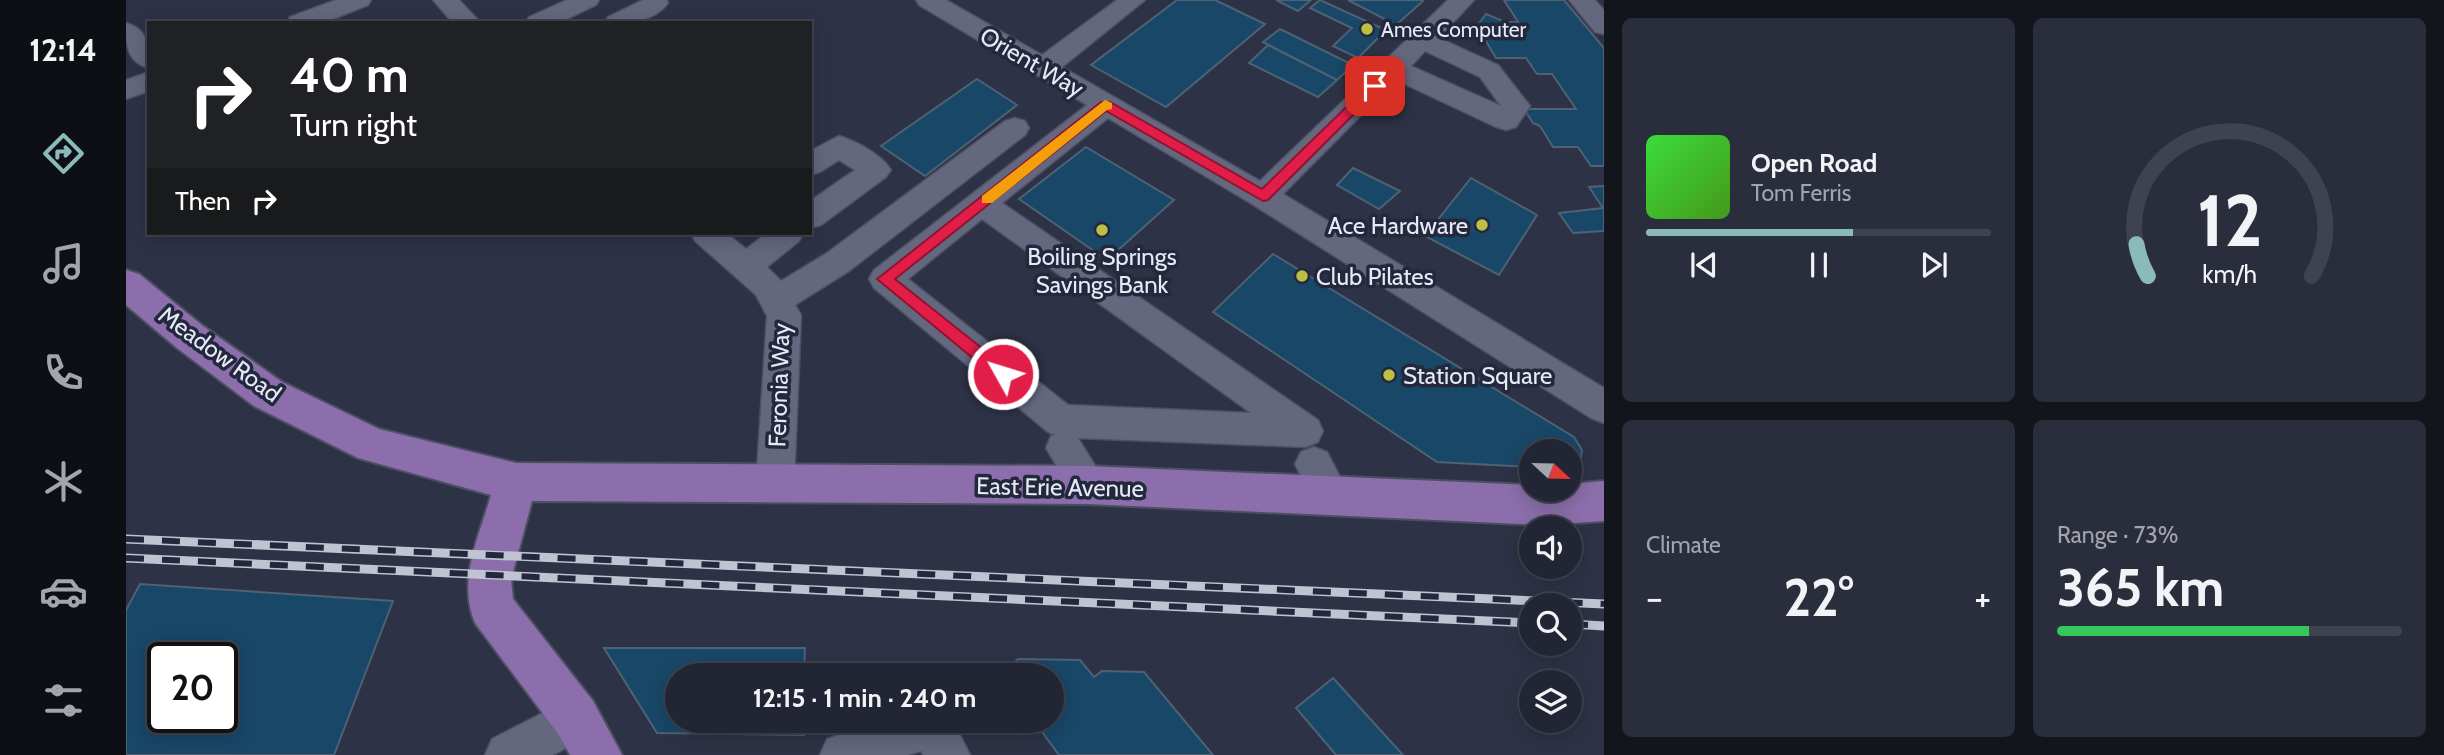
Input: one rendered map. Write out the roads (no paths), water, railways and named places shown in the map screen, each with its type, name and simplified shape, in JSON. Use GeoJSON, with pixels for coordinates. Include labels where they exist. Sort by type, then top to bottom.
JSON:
{"type":"FeatureCollection","features":[{"type":"Feature","properties":{"kind":"main road","name":"Meadow Road"},"geometry":{"type":"LineString","coordinates":[[126,284],[190,337],[268,394],[372,445],[516,482]]}},
{"type":"Feature","properties":{"kind":"main road","name":"East Erie Avenue"},"geometry":{"type":"LineString","coordinates":[[516,482],[1087,485],[1322,480],[1545,505],[1604,501]]}},
{"type":"Feature","properties":{"kind":"main road"},"geometry":{"type":"LineString","coordinates":[[516,482],[489,579],[491,607],[586,737]]}},
{"type":"Feature","properties":{"kind":"street"},"geometry":{"type":"LineString","coordinates":[[304,21],[359,0]]}},
{"type":"Feature","properties":{"kind":"street"},"geometry":{"type":"LineString","coordinates":[[445,0],[466,21]]}},
{"type":"Feature","properties":{"kind":"street"},"geometry":{"type":"LineString","coordinates":[[542,21],[587,0]]}},
{"type":"Feature","properties":{"kind":"street"},"geometry":{"type":"LineString","coordinates":[[621,21],[656,3],[655,0]]}},
{"type":"Feature","properties":{"kind":"street","name":"Orient Way"},"geometry":{"type":"LineString","coordinates":[[928,0],[1263,196],[1604,407]]}},
{"type":"Feature","properties":{"kind":"street"},"geometry":{"type":"LineString","coordinates":[[1043,68],[1133,0]]}},
{"type":"Feature","properties":{"kind":"street"},"geometry":{"type":"LineString","coordinates":[[1263,196],[1462,0]]}},
{"type":"Feature","properties":{"kind":"street"},"geometry":{"type":"LineString","coordinates":[[1580,0],[1604,26]]}},
{"type":"Feature","properties":{"kind":"street"},"geometry":{"type":"LineString","coordinates":[[126,31],[147,57]]}},
{"type":"Feature","properties":{"kind":"street"},"geometry":{"type":"LineString","coordinates":[[1393,68],[1506,120],[1517,106],[1489,71],[1422,40]]}},
{"type":"Feature","properties":{"kind":"street"},"geometry":{"type":"LineString","coordinates":[[126,90],[147,82]]}},
{"type":"Feature","properties":{"kind":"street"},"geometry":{"type":"LineString","coordinates":[[982,204],[1305,431],[1061,421],[885,279],[1105,105]]}},
{"type":"Feature","properties":{"kind":"street"},"geometry":{"type":"LineString","coordinates":[[776,300],[838,262],[1015,128]]}},
{"type":"Feature","properties":{"kind":"street"},"geometry":{"type":"LineString","coordinates":[[812,164],[839,146],[876,170],[812,216]]}},
{"type":"Feature","properties":{"kind":"street","name":"Feronia Way"},"geometry":{"type":"LineString","coordinates":[[708,235],[767,286],[784,315],[775,485]]}},
{"type":"Feature","properties":{"kind":"street"},"geometry":{"type":"LineString","coordinates":[[745,267],[785,235]]}},
{"type":"Feature","properties":{"kind":"street"},"geometry":{"type":"LineString","coordinates":[[1065,448],[1087,485]]}},
{"type":"Feature","properties":{"kind":"street"},"geometry":{"type":"LineString","coordinates":[[843,755],[931,725],[947,755]]}},
{"type":"Feature","properties":{"kind":"street"},"geometry":{"type":"LineString","coordinates":[[508,755],[586,737]]}},
{"type":"Feature","properties":{"kind":"railway"},"geometry":{"type":"LineString","coordinates":[[126,539],[1604,604]]}},
{"type":"Feature","properties":{"kind":"railway"},"geometry":{"type":"LineString","coordinates":[[126,558],[1519,622]]}},
{"type":"Feature","properties":{"kind":"railway"},"geometry":{"type":"LineString","coordinates":[[1582,625],[1604,626]]}},
{"type":"Feature","properties":{"kind":"place","name":"Ames Computer"},"geometry":{"type":"Point","coordinates":[1367,29]}},
{"type":"Feature","properties":{"kind":"place","name":"Ace Hardware"},"geometry":{"type":"Point","coordinates":[1482,225]}},
{"type":"Feature","properties":{"kind":"place","name":"Boiling Springs Savings Bank"},"geometry":{"type":"Point","coordinates":[1102,230]}},
{"type":"Feature","properties":{"kind":"place","name":"Club Pilates"},"geometry":{"type":"Point","coordinates":[1302,276]}},
{"type":"Feature","properties":{"kind":"place","name":"Station Square"},"geometry":{"type":"Point","coordinates":[1389,375]}}]}
